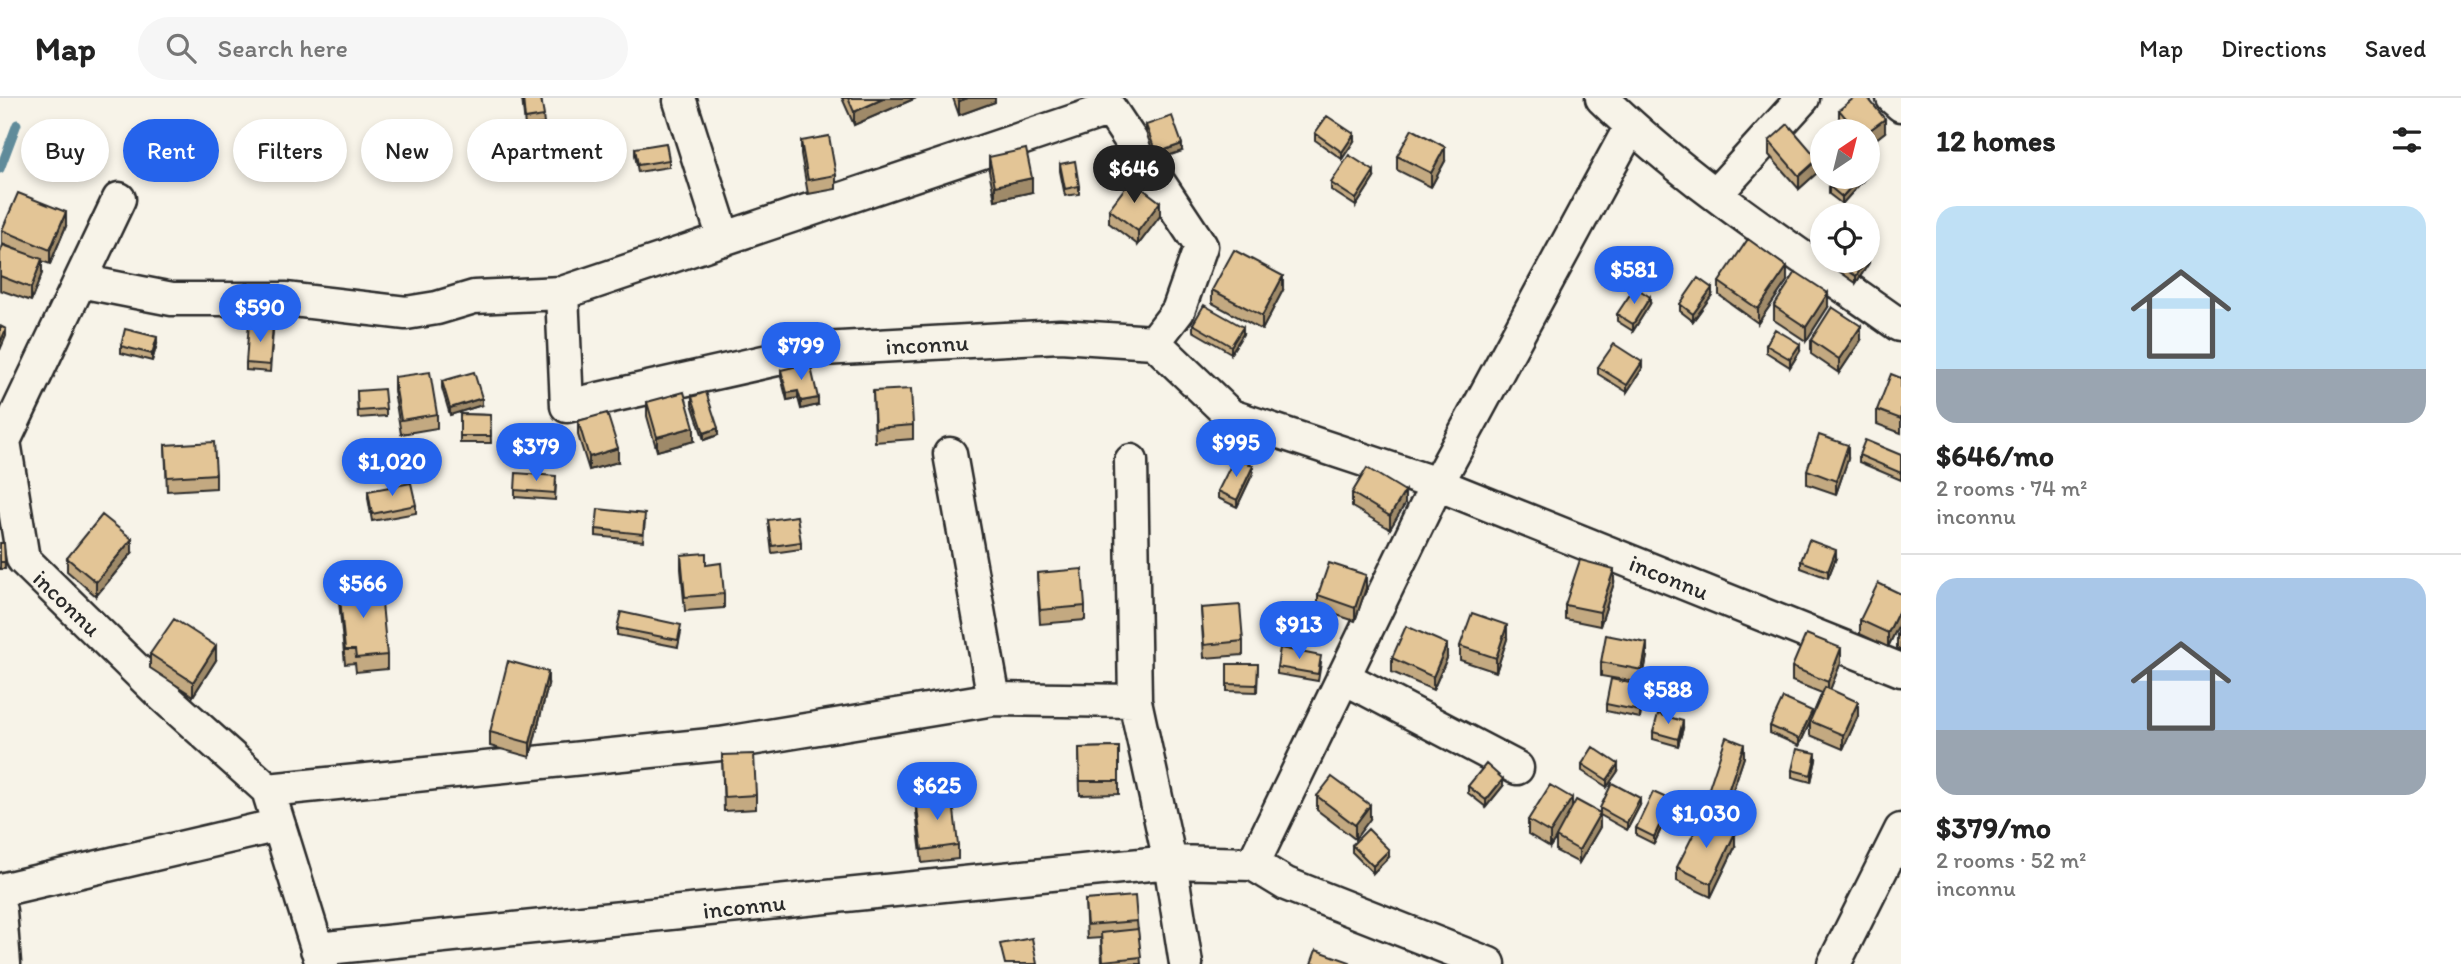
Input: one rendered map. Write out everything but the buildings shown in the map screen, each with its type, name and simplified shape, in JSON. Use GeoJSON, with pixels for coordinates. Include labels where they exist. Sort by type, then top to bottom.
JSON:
{"type":"FeatureCollection","features":[{"type":"Feature","properties":{"kind":"street"},"geometry":{"type":"LineString","coordinates":[[1602,98],[1631,126],[1716,194],[1899,325]]}},
{"type":"Feature","properties":{"kind":"street"},"geometry":{"type":"LineString","coordinates":[[1716,194],[1802,98]]}},
{"type":"Feature","properties":{"kind":"street"},"geometry":{"type":"LineString","coordinates":[[1893,98],[1901,105]]}},
{"type":"Feature","properties":{"kind":"street"},"geometry":{"type":"LineString","coordinates":[[680,101],[724,239]]}},
{"type":"Feature","properties":{"kind":"street"},"geometry":{"type":"LineString","coordinates":[[80,281],[172,299],[285,299],[407,313],[437,308],[474,297],[562,293],[724,239],[1109,103],[1201,246],[1178,311],[1154,342]]}},
{"type":"Feature","properties":{"kind":"street"},"geometry":{"type":"LineString","coordinates":[[1253,864],[1437,484],[1631,126]]}},
{"type":"Feature","properties":{"kind":"street","name":"inconnu"},"geometry":{"type":"LineString","coordinates":[[118,200],[4,440],[23,559],[162,695],[268,789],[320,956],[1170,862],[1253,864],[1286,884],[1489,964]]}},
{"type":"Feature","properties":{"kind":"street","name":"inconnu"},"geometry":{"type":"LineString","coordinates":[[562,293],[567,405],[822,349],[1060,336],[1154,342],[1231,416],[1437,484],[1901,670]]}},
{"type":"Feature","properties":{"kind":"street"},"geometry":{"type":"LineString","coordinates":[[950,454],[994,699]]}},
{"type":"Feature","properties":{"kind":"street"},"geometry":{"type":"LineString","coordinates":[[1131,461],[1135,701],[1170,862],[1186,964]]}},
{"type":"Feature","properties":{"kind":"street"},"geometry":{"type":"LineString","coordinates":[[1343,677],[1517,768]]}},
{"type":"Feature","properties":{"kind":"street"},"geometry":{"type":"LineString","coordinates":[[268,789],[720,744],[994,699],[1135,701]]}},
{"type":"Feature","properties":{"kind":"street"},"geometry":{"type":"LineString","coordinates":[[0,890],[279,824]]}},
{"type":"Feature","properties":{"kind":"street"},"geometry":{"type":"LineString","coordinates":[[1834,964],[1901,830]]}},
{"type":"Feature","properties":{"kind":"street"},"geometry":{"type":"LineString","coordinates":[[0,911],[4,964]]}},
{"type":"Feature","properties":{"kind":"waterway"},"geometry":{"type":"LineString","coordinates":[[0,169],[17,124]]}}]}
